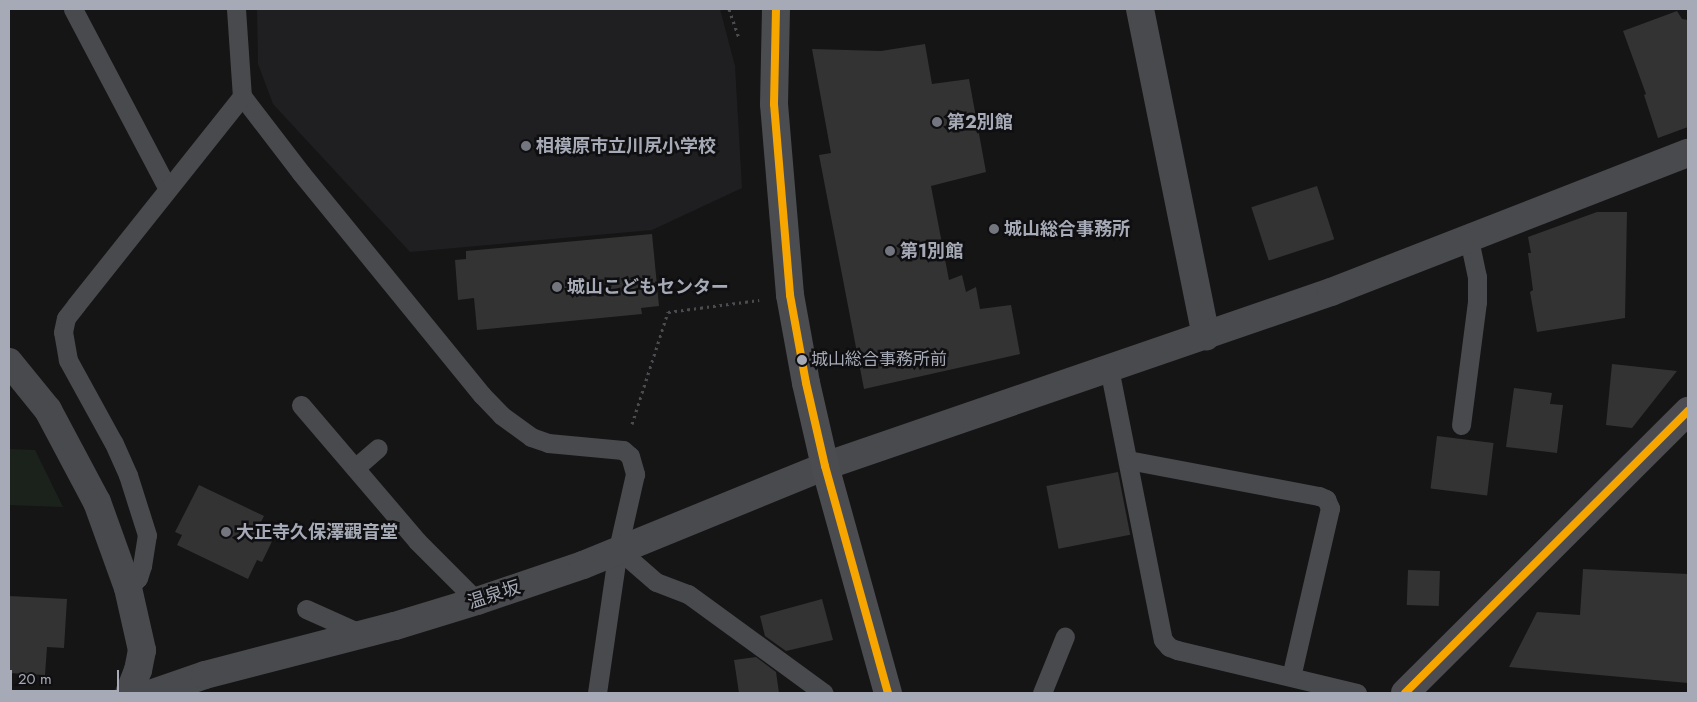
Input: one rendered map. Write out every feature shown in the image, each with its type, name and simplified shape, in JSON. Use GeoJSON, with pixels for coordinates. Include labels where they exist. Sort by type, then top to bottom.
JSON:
{"type":"FeatureCollection","features":[{"type":"Feature","properties":{"kind":"highway"},"geometry":{"type":"LineString","coordinates":[[1405,693],[1688,411]]}},
{"type":"Feature","properties":{"kind":"main road"},"geometry":{"type":"LineString","coordinates":[[776,9],[774,104],[790,295],[806,383],[826,466],[888,693]]}},
{"type":"Feature","properties":{"kind":"street"},"geometry":{"type":"LineString","coordinates":[[1140,9],[1206,336]]}},
{"type":"Feature","properties":{"kind":"street","name":"温泉坂"},"geometry":{"type":"LineString","coordinates":[[153,693],[205,675],[362,634],[477,601],[582,565],[826,466],[1331,292],[1688,153]]}},
{"type":"Feature","properties":{"kind":"street"},"geometry":{"type":"LineString","coordinates":[[9,362],[48,410],[97,502],[128,588],[139,628],[142,650],[138,670],[129,693]]}},
{"type":"Feature","properties":{"kind":"lane"},"geometry":{"type":"LineString","coordinates":[[73,9],[167,187]]}},
{"type":"Feature","properties":{"kind":"lane"},"geometry":{"type":"LineString","coordinates":[[236,9],[242,96],[370,258],[482,395],[501,415],[517,428],[548,444],[623,450],[630,456],[635,474],[618,549],[597,693]]}},
{"type":"Feature","properties":{"kind":"lane"},"geometry":{"type":"LineString","coordinates":[[128,588],[138,578],[148,535],[125,467],[68,360],[63,332],[66,318],[167,187],[242,96]]}},
{"type":"Feature","properties":{"kind":"lane"},"geometry":{"type":"LineString","coordinates":[[1461,425],[1477,302],[1476,277],[1469,239]]}},
{"type":"Feature","properties":{"kind":"lane"},"geometry":{"type":"LineString","coordinates":[[1109,368],[1163,640],[1169,647],[1177,650],[1357,693]]}},
{"type":"Feature","properties":{"kind":"lane"},"geometry":{"type":"LineString","coordinates":[[301,405],[417,541],[477,601]]}},
{"type":"Feature","properties":{"kind":"lane"},"geometry":{"type":"LineString","coordinates":[[355,468],[378,448]]}},
{"type":"Feature","properties":{"kind":"lane"},"geometry":{"type":"LineString","coordinates":[[1128,460],[1319,496],[1326,499],[1330,508],[1291,677]]}},
{"type":"Feature","properties":{"kind":"lane"},"geometry":{"type":"LineString","coordinates":[[618,549],[656,582],[688,594],[824,693]]}},
{"type":"Feature","properties":{"kind":"lane"},"geometry":{"type":"LineString","coordinates":[[306,609],[362,634]]}},
{"type":"Feature","properties":{"kind":"lane"},"geometry":{"type":"LineString","coordinates":[[1042,693],[1064,636]]}},
{"type":"Feature","properties":{"kind":"path"},"geometry":{"type":"LineString","coordinates":[[729,9],[739,38]]}},
{"type":"Feature","properties":{"kind":"path"},"geometry":{"type":"LineString","coordinates":[[623,450],[668,312],[762,299],[763,308]]}},
{"type":"Feature","properties":{"kind":"shaded area","name":"相模原市立川尻小学校"},"geometry":{"type":"Polygon","coordinates":[[[257,9],[720,9],[735,66],[742,188],[652,230],[410,252],[273,104],[258,64],[257,9]]]}},
{"type":"Feature","properties":{"kind":"shaded area"},"geometry":{"type":"Polygon","coordinates":[[[9,449],[35,450],[63,507],[9,505],[9,449]]]}},
{"type":"Feature","properties":{"kind":"building"},"geometry":{"type":"Polygon","coordinates":[[[1677,11],[1682,19],[1688,20],[1688,127],[1658,138],[1644,95],[1646,94],[1623,31],[1677,11]]]}},
{"type":"Feature","properties":{"kind":"building"},"geometry":{"type":"Polygon","coordinates":[[[925,44],[932,84],[969,79],[986,172],[931,186],[949,280],[962,275],[966,292],[976,287],[980,309],[1011,305],[1020,354],[864,389],[819,155],[831,153],[812,49],[881,51],[925,44]]]}},
{"type":"Feature","properties":{"kind":"building"},"geometry":{"type":"Polygon","coordinates":[[[1317,186],[1334,239],[1269,261],[1251,207],[1317,186]]]}},
{"type":"Feature","properties":{"kind":"building"},"geometry":{"type":"Polygon","coordinates":[[[1597,212],[1627,212],[1625,318],[1537,332],[1530,292],[1533,290],[1528,253],[1531,253],[1528,237],[1597,212]]]}},
{"type":"Feature","properties":{"kind":"building","name":"城山こどもセンター"},"geometry":{"type":"Polygon","coordinates":[[[652,234],[659,306],[641,308],[642,314],[477,330],[474,298],[458,300],[455,260],[466,259],[466,251],[652,234]]]}},
{"type":"Feature","properties":{"kind":"building"},"geometry":{"type":"Polygon","coordinates":[[[1612,364],[1677,371],[1632,428],[1606,425],[1612,364]]]}},
{"type":"Feature","properties":{"kind":"building"},"geometry":{"type":"Polygon","coordinates":[[[1514,388],[1552,393],[1550,404],[1563,405],[1557,453],[1506,447],[1514,388]]]}},
{"type":"Feature","properties":{"kind":"building"},"geometry":{"type":"Polygon","coordinates":[[[1437,436],[1494,443],[1487,496],[1431,489],[1437,436]]]}},
{"type":"Feature","properties":{"kind":"building"},"geometry":{"type":"Polygon","coordinates":[[[1118,472],[1130,535],[1059,549],[1046,486],[1118,472]]]}},
{"type":"Feature","properties":{"kind":"building","name":"大正寺久保澤觀音堂"},"geometry":{"type":"Polygon","coordinates":[[[199,485],[264,516],[260,524],[277,531],[262,562],[257,560],[248,579],[177,545],[182,535],[175,532],[199,485]]]}},
{"type":"Feature","properties":{"kind":"building"},"geometry":{"type":"Polygon","coordinates":[[[1583,569],[1688,574],[1688,683],[1509,667],[1537,612],[1580,615],[1583,569]]]}},
{"type":"Feature","properties":{"kind":"building"},"geometry":{"type":"Polygon","coordinates":[[[1408,570],[1440,571],[1439,606],[1407,605],[1408,570]]]}},
{"type":"Feature","properties":{"kind":"building"},"geometry":{"type":"Polygon","coordinates":[[[9,596],[67,599],[64,648],[47,647],[45,675],[9,673],[9,596]]]}},
{"type":"Feature","properties":{"kind":"building"},"geometry":{"type":"Polygon","coordinates":[[[822,599],[833,640],[786,651],[765,636],[760,616],[822,599]]]}},
{"type":"Feature","properties":{"kind":"building"},"geometry":{"type":"Polygon","coordinates":[[[756,657],[776,672],[779,693],[739,693],[734,660],[756,657]]]}},
{"type":"Feature","properties":{"kind":"transit line"},"geometry":{"type":"LineString","coordinates":[[776,9],[774,104],[790,295],[806,383],[825,466],[888,693]]}},
{"type":"Feature","properties":{"kind":"transit line"},"geometry":{"type":"LineString","coordinates":[[1405,693],[1688,411]]}},
{"type":"Feature","properties":{"kind":"place","name":"第2別館"},"geometry":{"type":"Point","coordinates":[937,122]}},
{"type":"Feature","properties":{"kind":"place","name":"相模原市立川尻小学校"},"geometry":{"type":"Point","coordinates":[526,146]}},
{"type":"Feature","properties":{"kind":"place","name":"城山総合事務所"},"geometry":{"type":"Point","coordinates":[994,229]}},
{"type":"Feature","properties":{"kind":"place","name":"第1別館"},"geometry":{"type":"Point","coordinates":[890,251]}},
{"type":"Feature","properties":{"kind":"place","name":"城山こどもセンター"},"geometry":{"type":"Point","coordinates":[557,287]}},
{"type":"Feature","properties":{"kind":"place","name":"城山総合事務所前"},"geometry":{"type":"Point","coordinates":[802,360]}},
{"type":"Feature","properties":{"kind":"place","name":"大正寺久保澤觀音堂"},"geometry":{"type":"Point","coordinates":[226,532]}}]}
